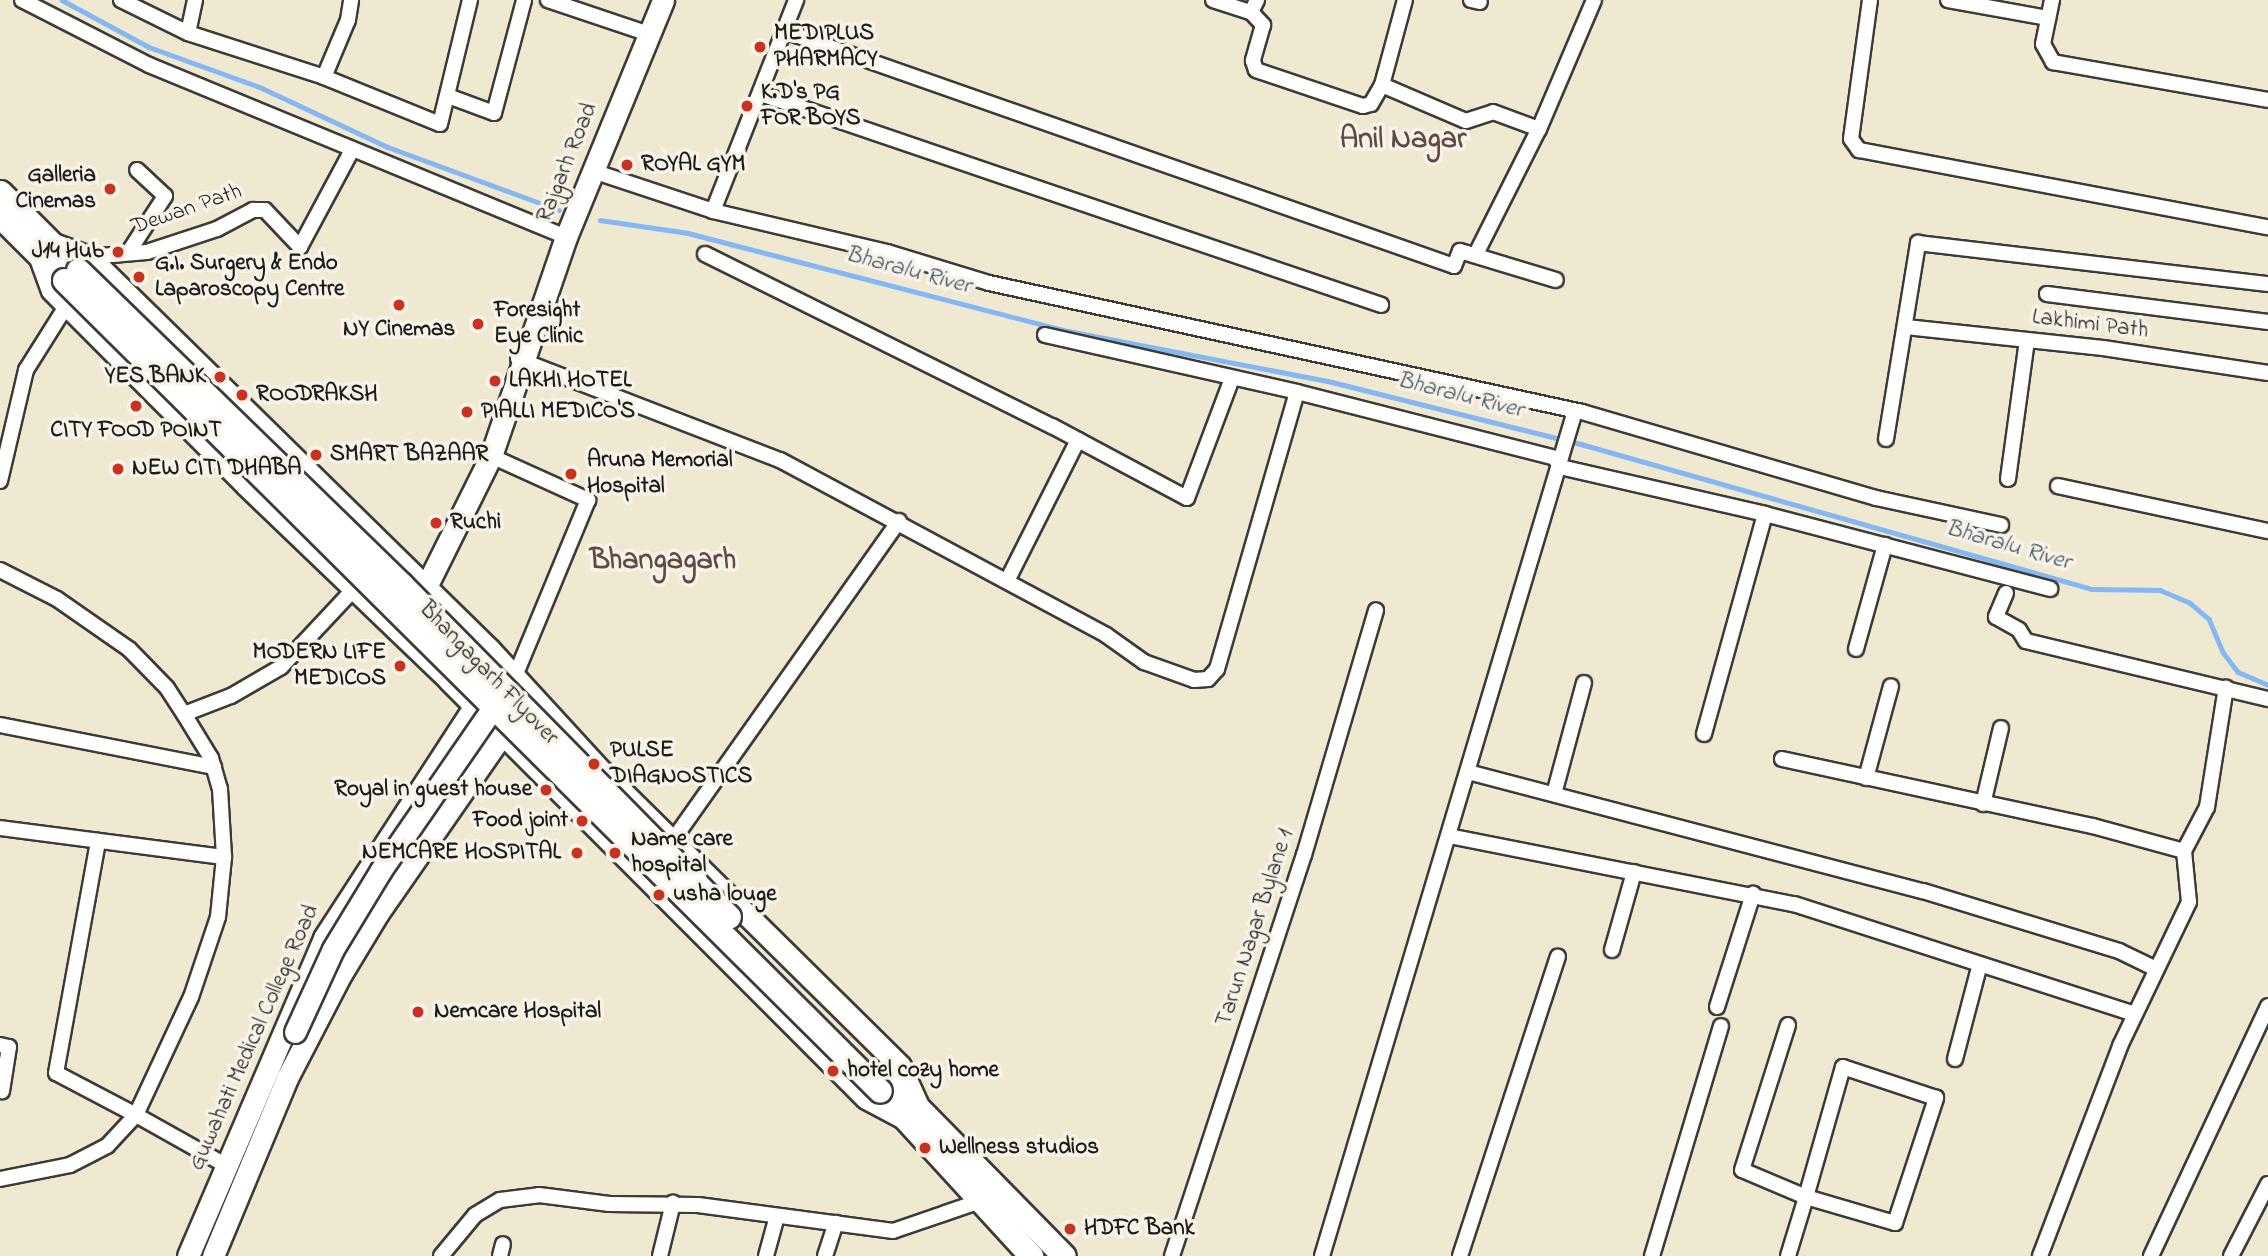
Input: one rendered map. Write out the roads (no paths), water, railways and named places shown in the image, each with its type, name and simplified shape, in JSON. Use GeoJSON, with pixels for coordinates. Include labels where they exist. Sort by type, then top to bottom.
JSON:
{"type":"FeatureCollection","features":[{"type":"Feature","properties":{"kind":"main road","name":"Rajgarh Road"},"geometry":{"type":"LineString","coordinates":[[394,626],[422,584],[491,456],[566,237],[663,0]]}},
{"type":"Feature","properties":{"kind":"main road"},"geometry":{"type":"LineString","coordinates":[[0,192],[45,249],[52,290],[354,589],[484,707],[501,736],[866,1098],[913,1114],[1064,1256]]}},
{"type":"Feature","properties":{"kind":"main road"},"geometry":{"type":"LineString","coordinates":[[0,216],[77,269],[422,584],[515,676],[673,840],[900,1066],[913,1114],[980,1201],[1031,1256]]}},
{"type":"Feature","properties":{"kind":"main road","name":"Bhangagarh Flyover"},"geometry":{"type":"LineString","coordinates":[[45,249],[77,269],[401,584],[913,1114]]}},
{"type":"Feature","properties":{"kind":"main road","name":"Bhangagarh Flyover"},"geometry":{"type":"LineString","coordinates":[[77,269],[484,707],[883,1083]]}},
{"type":"Feature","properties":{"kind":"main road","name":"Rajgarh Road"},"geometry":{"type":"LineString","coordinates":[[422,584],[524,356]]}},
{"type":"Feature","properties":{"kind":"main road"},"geometry":{"type":"LineString","coordinates":[[265,1069],[283,1057],[332,949],[484,707]]}},
{"type":"Feature","properties":{"kind":"main road","name":"Guwahati Medical College Road"},"geometry":{"type":"LineString","coordinates":[[188,1256],[265,1069],[324,938],[484,707]]}},
{"type":"Feature","properties":{"kind":"main road"},"geometry":{"type":"LineString","coordinates":[[530,763],[562,726]]}},
{"type":"Feature","properties":{"kind":"main road","name":"Guwahati Medical College Road"},"geometry":{"type":"LineString","coordinates":[[213,1256],[286,1078],[378,913],[501,736]]}},
{"type":"Feature","properties":{"kind":"main road"},"geometry":{"type":"LineString","coordinates":[[283,1057],[286,1078]]}},
{"type":"Feature","properties":{"kind":"street"},"geometry":{"type":"LineString","coordinates":[[22,0],[149,65],[566,237]]}},
{"type":"Feature","properties":{"kind":"street"},"geometry":{"type":"LineString","coordinates":[[121,0],[188,33],[324,77],[440,124],[470,0]]}},
{"type":"Feature","properties":{"kind":"street"},"geometry":{"type":"LineString","coordinates":[[188,33],[195,0]]}},
{"type":"Feature","properties":{"kind":"street"},"geometry":{"type":"LineString","coordinates":[[324,77],[348,20],[351,0]]}},
{"type":"Feature","properties":{"kind":"street"},"geometry":{"type":"LineString","coordinates":[[448,96],[494,113],[524,0]]}},
{"type":"Feature","properties":{"kind":"street"},"geometry":{"type":"LineString","coordinates":[[548,0],[649,34]]}},
{"type":"Feature","properties":{"kind":"street"},"geometry":{"type":"LineString","coordinates":[[713,211],[796,0]]}},
{"type":"Feature","properties":{"kind":"street"},"geometry":{"type":"LineString","coordinates":[[1213,0],[1254,6],[1263,25],[1252,61],[1256,70],[1268,77],[1363,106],[1371,104],[1382,85],[1405,0]]}},
{"type":"Feature","properties":{"kind":"street"},"geometry":{"type":"LineString","coordinates":[[1476,254],[1539,129],[1594,0]]}},
{"type":"Feature","properties":{"kind":"street"},"geometry":{"type":"LineString","coordinates":[[1870,0],[1851,139],[1859,150],[2268,227]]}},
{"type":"Feature","properties":{"kind":"street"},"geometry":{"type":"LineString","coordinates":[[1948,0],[2049,18]]}},
{"type":"Feature","properties":{"kind":"street"},"geometry":{"type":"LineString","coordinates":[[2052,0],[2043,44],[2046,56],[2053,62],[2268,100]]}},
{"type":"Feature","properties":{"kind":"street"},"geometry":{"type":"LineString","coordinates":[[784,32],[1454,266],[1461,251],[1556,280]]}},
{"type":"Feature","properties":{"kind":"street"},"geometry":{"type":"LineString","coordinates":[[1382,85],[1466,121],[1474,122],[1493,112],[1539,129]]}},
{"type":"Feature","properties":{"kind":"street"},"geometry":{"type":"LineString","coordinates":[[761,94],[1381,305]]}},
{"type":"Feature","properties":{"kind":"street","name":"Dewan Path"},"geometry":{"type":"LineString","coordinates":[[77,269],[217,229],[253,210],[265,210],[300,247],[352,150]]}},
{"type":"Feature","properties":{"kind":"street"},"geometry":{"type":"LineString","coordinates":[[128,253],[165,196],[136,170]]}},
{"type":"Feature","properties":{"kind":"street"},"geometry":{"type":"LineString","coordinates":[[593,170],[713,211],[887,252],[989,283],[1575,411],[1875,498],[2001,525]]}},
{"type":"Feature","properties":{"kind":"street"},"geometry":{"type":"LineString","coordinates":[[1886,439],[1918,243],[2268,284]]}},
{"type":"Feature","properties":{"kind":"street"},"geometry":{"type":"LineString","coordinates":[[705,254],[1078,440],[1187,498],[1232,378]]}},
{"type":"Feature","properties":{"kind":"street"},"geometry":{"type":"LineString","coordinates":[[2047,295],[2268,322]]}},
{"type":"Feature","properties":{"kind":"street"},"geometry":{"type":"LineString","coordinates":[[0,481],[26,370],[67,305]]}},
{"type":"Feature","properties":{"kind":"street","name":"Lakhimi Path"},"geometry":{"type":"LineString","coordinates":[[1906,327],[2268,373]]}},
{"type":"Feature","properties":{"kind":"street"},"geometry":{"type":"LineString","coordinates":[[1045,335],[1297,392],[1556,458],[1560,467]]}},
{"type":"Feature","properties":{"kind":"street"},"geometry":{"type":"LineString","coordinates":[[2008,479],[2027,341]]}},
{"type":"Feature","properties":{"kind":"street"},"geometry":{"type":"LineString","coordinates":[[524,356],[780,460],[899,521],[1164,672],[1208,679],[1217,669],[1297,392]]}},
{"type":"Feature","properties":{"kind":"street"},"geometry":{"type":"LineString","coordinates":[[1322,1256],[1575,411]]}},
{"type":"Feature","properties":{"kind":"street"},"geometry":{"type":"LineString","coordinates":[[1007,581],[1078,440]]}},
{"type":"Feature","properties":{"kind":"street"},"geometry":{"type":"LineString","coordinates":[[491,456],[588,500],[515,676]]}},
{"type":"Feature","properties":{"kind":"street"},"geometry":{"type":"LineString","coordinates":[[1560,467],[1765,513],[2050,589]]}},
{"type":"Feature","properties":{"kind":"street"},"geometry":{"type":"LineString","coordinates":[[2058,486],[2268,531]]}},
{"type":"Feature","properties":{"kind":"street"},"geometry":{"type":"LineString","coordinates":[[1704,734],[1765,513]]}},
{"type":"Feature","properties":{"kind":"street"},"geometry":{"type":"LineString","coordinates":[[673,840],[899,521]]}},
{"type":"Feature","properties":{"kind":"street"},"geometry":{"type":"LineString","coordinates":[[1856,649],[1885,545]]}},
{"type":"Feature","properties":{"kind":"street"},"geometry":{"type":"LineString","coordinates":[[0,570],[57,598],[129,649],[167,688],[214,767],[220,789],[224,858],[218,917],[191,997],[136,1115],[107,1146],[70,1165],[0,1179]]}},
{"type":"Feature","properties":{"kind":"street"},"geometry":{"type":"LineString","coordinates":[[184,714],[231,696],[281,667],[354,589]]}},
{"type":"Feature","properties":{"kind":"street"},"geometry":{"type":"LineString","coordinates":[[2006,593],[1996,617],[2020,630],[2026,641],[2268,699]]}},
{"type":"Feature","properties":{"kind":"street","name":"Tarun Nagar Bylane 1"},"geometry":{"type":"LineString","coordinates":[[1172,1256],[1304,855],[1376,610]]}},
{"type":"Feature","properties":{"kind":"street"},"geometry":{"type":"LineString","coordinates":[[1554,794],[1584,683]]}},
{"type":"Feature","properties":{"kind":"street"},"geometry":{"type":"LineString","coordinates":[[1866,778],[1891,686]]}},
{"type":"Feature","properties":{"kind":"street"},"geometry":{"type":"LineString","coordinates":[[2043,1255],[2135,1014],[2189,902],[2184,851],[2207,807],[2226,687]]}},
{"type":"Feature","properties":{"kind":"street"},"geometry":{"type":"LineString","coordinates":[[0,725],[214,767]]}},
{"type":"Feature","properties":{"kind":"street"},"geometry":{"type":"LineString","coordinates":[[1983,804],[2001,729]]}},
{"type":"Feature","properties":{"kind":"street"},"geometry":{"type":"LineString","coordinates":[[1782,759],[2093,826],[2184,851]]}},
{"type":"Feature","properties":{"kind":"street"},"geometry":{"type":"LineString","coordinates":[[1468,772],[1923,891],[2119,951],[2157,969]]}},
{"type":"Feature","properties":{"kind":"street"},"geometry":{"type":"LineString","coordinates":[[0,828],[224,858]]}},
{"type":"Feature","properties":{"kind":"street"},"geometry":{"type":"LineString","coordinates":[[1449,836],[1753,894],[2135,1014]]}},
{"type":"Feature","properties":{"kind":"street"},"geometry":{"type":"LineString","coordinates":[[97,841],[55,1073],[225,1165]]}},
{"type":"Feature","properties":{"kind":"street"},"geometry":{"type":"LineString","coordinates":[[1612,950],[1634,872]]}},
{"type":"Feature","properties":{"kind":"street"},"geometry":{"type":"LineString","coordinates":[[1717,1007],[1753,894]]}},
{"type":"Feature","properties":{"kind":"street"},"geometry":{"type":"LineString","coordinates":[[1460,1256],[1558,957]]}},
{"type":"Feature","properties":{"kind":"street"},"geometry":{"type":"LineString","coordinates":[[1955,1059],[1980,964]]}},
{"type":"Feature","properties":{"kind":"street"},"geometry":{"type":"LineString","coordinates":[[2151,1256],[2268,1006]]}},
{"type":"Feature","properties":{"kind":"street"},"geometry":{"type":"LineString","coordinates":[[1787,1256],[1806,1197],[1843,1067],[1936,1098],[1895,1223],[1806,1197],[1742,1170],[1788,1025]]}},
{"type":"Feature","properties":{"kind":"street"},"geometry":{"type":"LineString","coordinates":[[1652,1256],[1721,1026]]}},
{"type":"Feature","properties":{"kind":"street"},"geometry":{"type":"LineString","coordinates":[[0,1045],[9,1047],[2,1091]]}},
{"type":"Feature","properties":{"kind":"street"},"geometry":{"type":"LineString","coordinates":[[2231,1256],[2268,1184]]}},
{"type":"Feature","properties":{"kind":"street"},"geometry":{"type":"LineString","coordinates":[[441,1256],[475,1215],[500,1200],[539,1195],[609,1204],[673,1203],[893,1231],[980,1201]]}},
{"type":"Feature","properties":{"kind":"street"},"geometry":{"type":"LineString","coordinates":[[660,1256],[673,1203]]}},
{"type":"Feature","properties":{"kind":"street"},"geometry":{"type":"LineString","coordinates":[[765,1256],[778,1216]]}},
{"type":"Feature","properties":{"kind":"street"},"geometry":{"type":"LineString","coordinates":[[825,1256],[836,1223]]}},
{"type":"Feature","properties":{"kind":"waterway"},"geometry":{"type":"LineString","coordinates":[[62,0],[149,47],[262,88],[388,147],[559,210]]}},
{"type":"Feature","properties":{"kind":"waterway","name":"Bharalu River"},"geometry":{"type":"LineString","coordinates":[[600,220],[688,233],[1068,331],[1332,382],[1581,444],[2092,589],[2160,590],[2190,603],[2209,619],[2223,652],[2238,672],[2268,685]]}},
{"type":"Feature","properties":{"kind":"place","name":"MEDIPLUS PHARMACY"},"geometry":{"type":"Point","coordinates":[760,47]}},
{"type":"Feature","properties":{"kind":"place","name":"K.D's PG FOR BOYS"},"geometry":{"type":"Point","coordinates":[747,106]}},
{"type":"Feature","properties":{"kind":"place","name":"ROYAL GYM"},"geometry":{"type":"Point","coordinates":[627,165]}},
{"type":"Feature","properties":{"kind":"place","name":"Galleria Cinemas"},"geometry":{"type":"Point","coordinates":[110,189]}},
{"type":"Feature","properties":{"kind":"place","name":"J14 Hub"},"geometry":{"type":"Point","coordinates":[118,252]}},
{"type":"Feature","properties":{"kind":"place","name":"G.I. Surgery & Endo Laparoscopy Centre"},"geometry":{"type":"Point","coordinates":[139,277]}},
{"type":"Feature","properties":{"kind":"place","name":"NY Cinemas"},"geometry":{"type":"Point","coordinates":[399,305]}},
{"type":"Feature","properties":{"kind":"place","name":"Foresight Eye Clinic"},"geometry":{"type":"Point","coordinates":[478,324]}},
{"type":"Feature","properties":{"kind":"place","name":"YES BANK"},"geometry":{"type":"Point","coordinates":[220,377]}},
{"type":"Feature","properties":{"kind":"place","name":"LAKHI HOTEL"},"geometry":{"type":"Point","coordinates":[495,381]}},
{"type":"Feature","properties":{"kind":"place","name":"ROODRAKSH"},"geometry":{"type":"Point","coordinates":[242,395]}},
{"type":"Feature","properties":{"kind":"place","name":"CITY FOOD POINT"},"geometry":{"type":"Point","coordinates":[136,406]}},
{"type":"Feature","properties":{"kind":"place","name":"PIALLI MEDICO'S"},"geometry":{"type":"Point","coordinates":[467,412]}},
{"type":"Feature","properties":{"kind":"place","name":"SMART BAZAAR"},"geometry":{"type":"Point","coordinates":[316,455]}},
{"type":"Feature","properties":{"kind":"place","name":"NEW CITI DHABA"},"geometry":{"type":"Point","coordinates":[118,469]}},
{"type":"Feature","properties":{"kind":"place","name":"Aruna Memorial Hospital"},"geometry":{"type":"Point","coordinates":[571,474]}},
{"type":"Feature","properties":{"kind":"place","name":"Ruchi"},"geometry":{"type":"Point","coordinates":[436,523]}},
{"type":"Feature","properties":{"kind":"place","name":"MODERN LIFE MEDICOS"},"geometry":{"type":"Point","coordinates":[400,666]}},
{"type":"Feature","properties":{"kind":"place","name":"PULSE DIAGNOSTICS"},"geometry":{"type":"Point","coordinates":[594,764]}},
{"type":"Feature","properties":{"kind":"place","name":"Royal in guest house"},"geometry":{"type":"Point","coordinates":[546,790]}},
{"type":"Feature","properties":{"kind":"place","name":"Food joint"},"geometry":{"type":"Point","coordinates":[582,821]}},
{"type":"Feature","properties":{"kind":"place","name":"NEMCARE HOSPITAL"},"geometry":{"type":"Point","coordinates":[577,853]}},
{"type":"Feature","properties":{"kind":"place","name":"Name care hospital"},"geometry":{"type":"Point","coordinates":[615,853]}},
{"type":"Feature","properties":{"kind":"place","name":"usha louge"},"geometry":{"type":"Point","coordinates":[659,895]}},
{"type":"Feature","properties":{"kind":"place","name":"Nemcare Hospital"},"geometry":{"type":"Point","coordinates":[418,1012]}},
{"type":"Feature","properties":{"kind":"place","name":"hotel cozy home"},"geometry":{"type":"Point","coordinates":[833,1071]}},
{"type":"Feature","properties":{"kind":"place","name":"Wellness studios"},"geometry":{"type":"Point","coordinates":[925,1148]}},
{"type":"Feature","properties":{"kind":"place","name":"HDFC Bank"},"geometry":{"type":"Point","coordinates":[1070,1229]}},
{"type":"Feature","properties":{"kind":"district","name":"Anil Nagar"},"geometry":{"type":"Point","coordinates":[1403,140]}},
{"type":"Feature","properties":{"kind":"district","name":"Bhangagarh"},"geometry":{"type":"Point","coordinates":[663,561]}}]}
